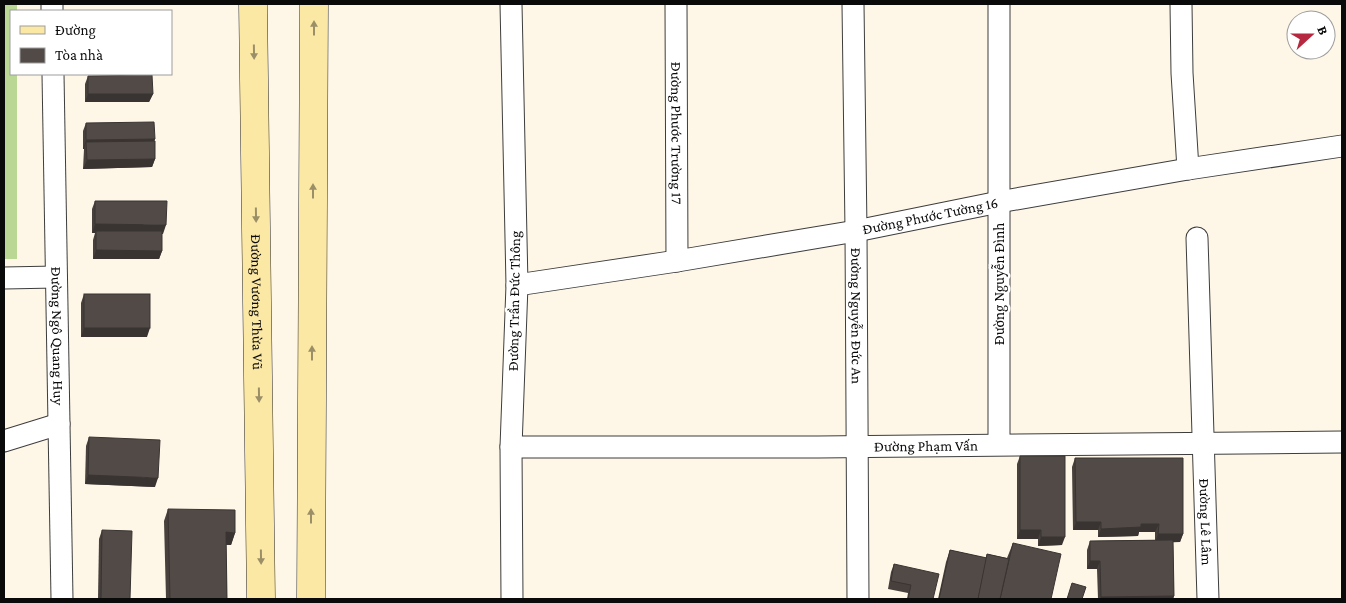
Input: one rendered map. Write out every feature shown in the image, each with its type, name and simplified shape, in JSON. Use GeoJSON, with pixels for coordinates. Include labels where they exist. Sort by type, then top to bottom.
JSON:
{"type":"FeatureCollection","features":[{"type":"Feature","properties":{"kind":"street","name":"Đường Vương Thừa Vũ"},"geometry":{"type":"LineString","coordinates":[[253,4],[261,599]]}},
{"type":"Feature","properties":{"kind":"street"},"geometry":{"type":"LineString","coordinates":[[311,599],[314,4]]}},
{"type":"Feature","properties":{"kind":"street","name":"Đường Trần Đức Thông"},"geometry":{"type":"LineString","coordinates":[[511,4],[517,285],[511,447],[512,599]]}},
{"type":"Feature","properties":{"kind":"street","name":"Đường Phước Trường 17"},"geometry":{"type":"LineString","coordinates":[[676,4],[677,260]]}},
{"type":"Feature","properties":{"kind":"street","name":"Đường Nguyễn Đức An"},"geometry":{"type":"LineString","coordinates":[[853,4],[858,599]]}},
{"type":"Feature","properties":{"kind":"street","name":"Đường Nguyễn Đình"},"geometry":{"type":"LineString","coordinates":[[999,4],[999,444]]}},
{"type":"Feature","properties":{"kind":"street"},"geometry":{"type":"LineString","coordinates":[[1181,4],[1182,73],[1188,170]]}},
{"type":"Feature","properties":{"kind":"street","name":"Đường Ngô Quang Huy"},"geometry":{"type":"LineString","coordinates":[[53,75],[62,599]]}},
{"type":"Feature","properties":{"kind":"street","name":"Đường Phước Tường 16"},"geometry":{"type":"LineString","coordinates":[[517,285],[856,231],[999,202],[1342,146]]}},
{"type":"Feature","properties":{"kind":"street","name":"Đường Lê Lâm"},"geometry":{"type":"LineString","coordinates":[[1197,238],[1208,599]]}},
{"type":"Feature","properties":{"kind":"street"},"geometry":{"type":"LineString","coordinates":[[4,278],[56,277]]}},
{"type":"Feature","properties":{"kind":"street"},"geometry":{"type":"LineString","coordinates":[[4,441],[59,424]]}},
{"type":"Feature","properties":{"kind":"street","name":"Đường Phạm Vấn"},"geometry":{"type":"LineString","coordinates":[[511,447],[1342,442]]}},
{"type":"Feature","properties":{"kind":"green space"},"geometry":{"type":"Polygon","coordinates":[[[4,4],[17,4],[17,10],[10,10],[10,75],[17,75],[17,259],[4,259],[4,4]]]}},
{"type":"Feature","properties":{"kind":"building"},"geometry":{"type":"Polygon","coordinates":[[[152,75],[153,94],[88,94],[88,76],[152,75]]]}},
{"type":"Feature","properties":{"kind":"building"},"geometry":{"type":"Polygon","coordinates":[[[154,122],[155,139],[86,140],[86,123],[154,122]]]}},
{"type":"Feature","properties":{"kind":"building"},"geometry":{"type":"Polygon","coordinates":[[[155,141],[155,159],[87,160],[86,142],[155,141]]]}},
{"type":"Feature","properties":{"kind":"building"},"geometry":{"type":"Polygon","coordinates":[[[95,201],[167,201],[166,225],[95,224],[95,201]]]}},
{"type":"Feature","properties":{"kind":"building"},"geometry":{"type":"Polygon","coordinates":[[[96,231],[162,231],[162,251],[96,250],[96,231]]]}},
{"type":"Feature","properties":{"kind":"building"},"geometry":{"type":"Polygon","coordinates":[[[84,294],[150,294],[150,328],[84,328],[84,294]]]}},
{"type":"Feature","properties":{"kind":"building"},"geometry":{"type":"Polygon","coordinates":[[[89,437],[160,440],[158,478],[88,475],[89,437]]]}},
{"type":"Feature","properties":{"kind":"building"},"geometry":{"type":"Polygon","coordinates":[[[1020,456],[1065,456],[1065,537],[1041,537],[1041,530],[1020,530],[1020,456]]]}},
{"type":"Feature","properties":{"kind":"building"},"geometry":{"type":"Polygon","coordinates":[[[1075,458],[1183,458],[1183,534],[1158,534],[1159,524],[1141,524],[1141,527],[1101,529],[1101,522],[1076,522],[1075,458]]]}},
{"type":"Feature","properties":{"kind":"building"},"geometry":{"type":"Polygon","coordinates":[[[168,509],[235,510],[235,533],[226,532],[227,599],[170,599],[168,509]]]}},
{"type":"Feature","properties":{"kind":"building"},"geometry":{"type":"Polygon","coordinates":[[[102,530],[132,531],[130,599],[101,599],[102,530]]]}},
{"type":"Feature","properties":{"kind":"building"},"geometry":{"type":"Polygon","coordinates":[[[1173,540],[1174,596],[1101,597],[1100,561],[1090,561],[1090,541],[1173,540]]]}},
{"type":"Feature","properties":{"kind":"building"},"geometry":{"type":"Polygon","coordinates":[[[1013,543],[1061,554],[1051,599],[1000,599],[1013,543]]]}},
{"type":"Feature","properties":{"kind":"building"},"geometry":{"type":"Polygon","coordinates":[[[950,550],[987,558],[978,599],[939,599],[950,550]]]}},
{"type":"Feature","properties":{"kind":"building"},"geometry":{"type":"Polygon","coordinates":[[[987,554],[1009,559],[1000,599],[978,599],[987,554]]]}},
{"type":"Feature","properties":{"kind":"building"},"geometry":{"type":"Polygon","coordinates":[[[894,564],[939,574],[933,599],[908,599],[911,585],[891,581],[894,564]]]}},
{"type":"Feature","properties":{"kind":"building"},"geometry":{"type":"Polygon","coordinates":[[[1072,583],[1086,587],[1082,599],[1067,599],[1072,583]]]}}]}
